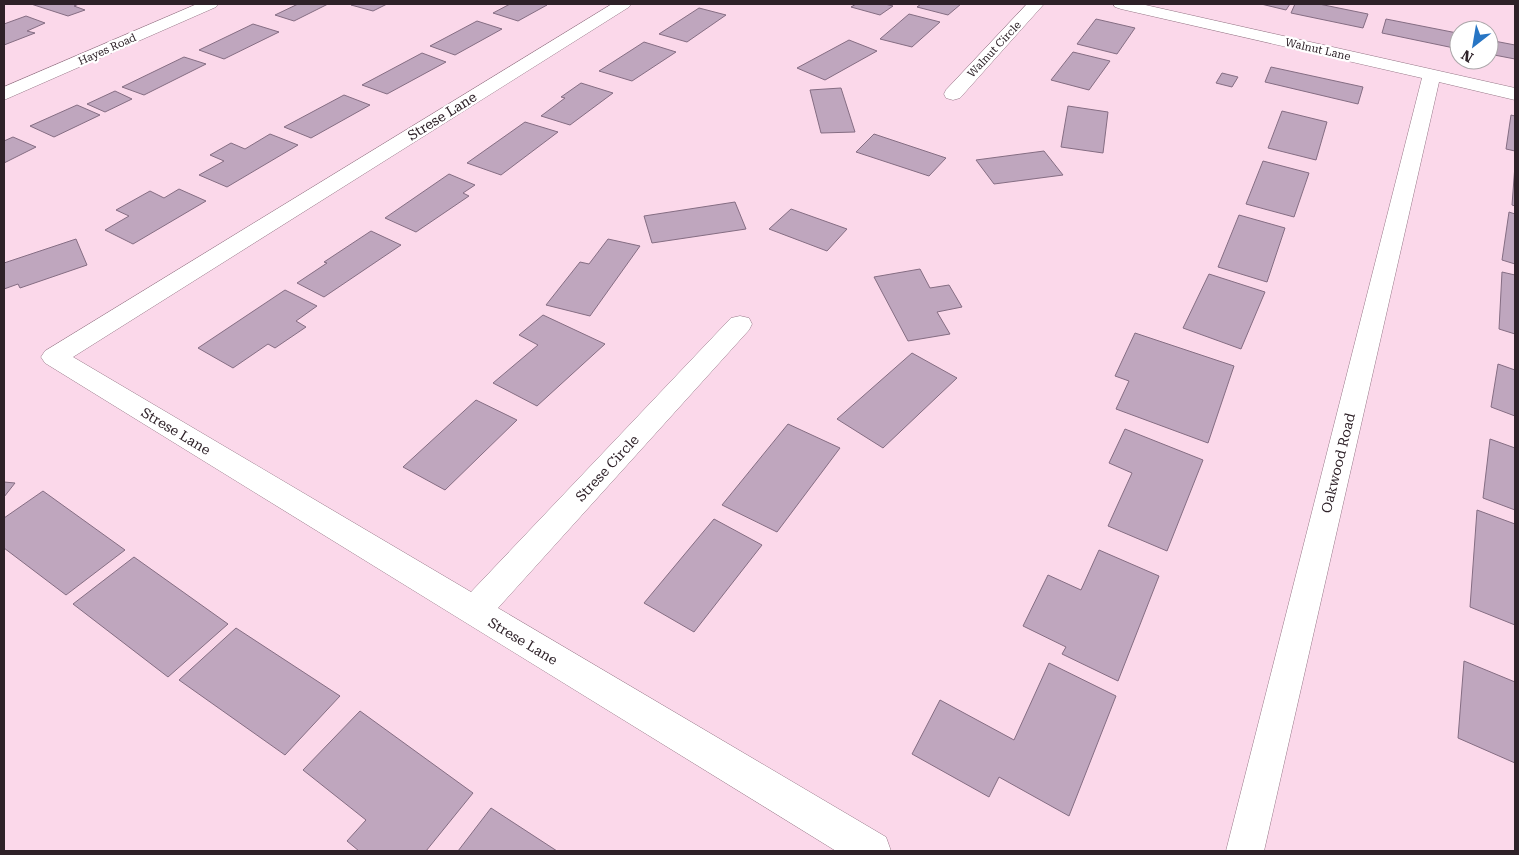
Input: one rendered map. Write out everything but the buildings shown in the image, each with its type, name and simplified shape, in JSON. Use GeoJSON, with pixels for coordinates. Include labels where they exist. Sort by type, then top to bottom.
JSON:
{"type":"FeatureCollection","features":[{"type":"Feature","properties":{"kind":"street","name":"Hayes Road"},"geometry":{"type":"LineString","coordinates":[[4,94],[210,4]]}},
{"type":"Feature","properties":{"kind":"street","name":"Strese Lane"},"geometry":{"type":"LineString","coordinates":[[623,4],[54,357],[872,851]]}},
{"type":"Feature","properties":{"kind":"street","name":"Walnut Circle"},"geometry":{"type":"LineString","coordinates":[[953,94],[1036,4]]}},
{"type":"Feature","properties":{"kind":"street","name":"Walnut Lane"},"geometry":{"type":"LineString","coordinates":[[1121,4],[1515,94]]}},
{"type":"Feature","properties":{"kind":"street","name":"Oakwood Road"},"geometry":{"type":"LineString","coordinates":[[1245,851],[1432,75]]}},
{"type":"Feature","properties":{"kind":"street","name":"Strese Circle"},"geometry":{"type":"LineString","coordinates":[[474,611],[740,324]]}}]}
